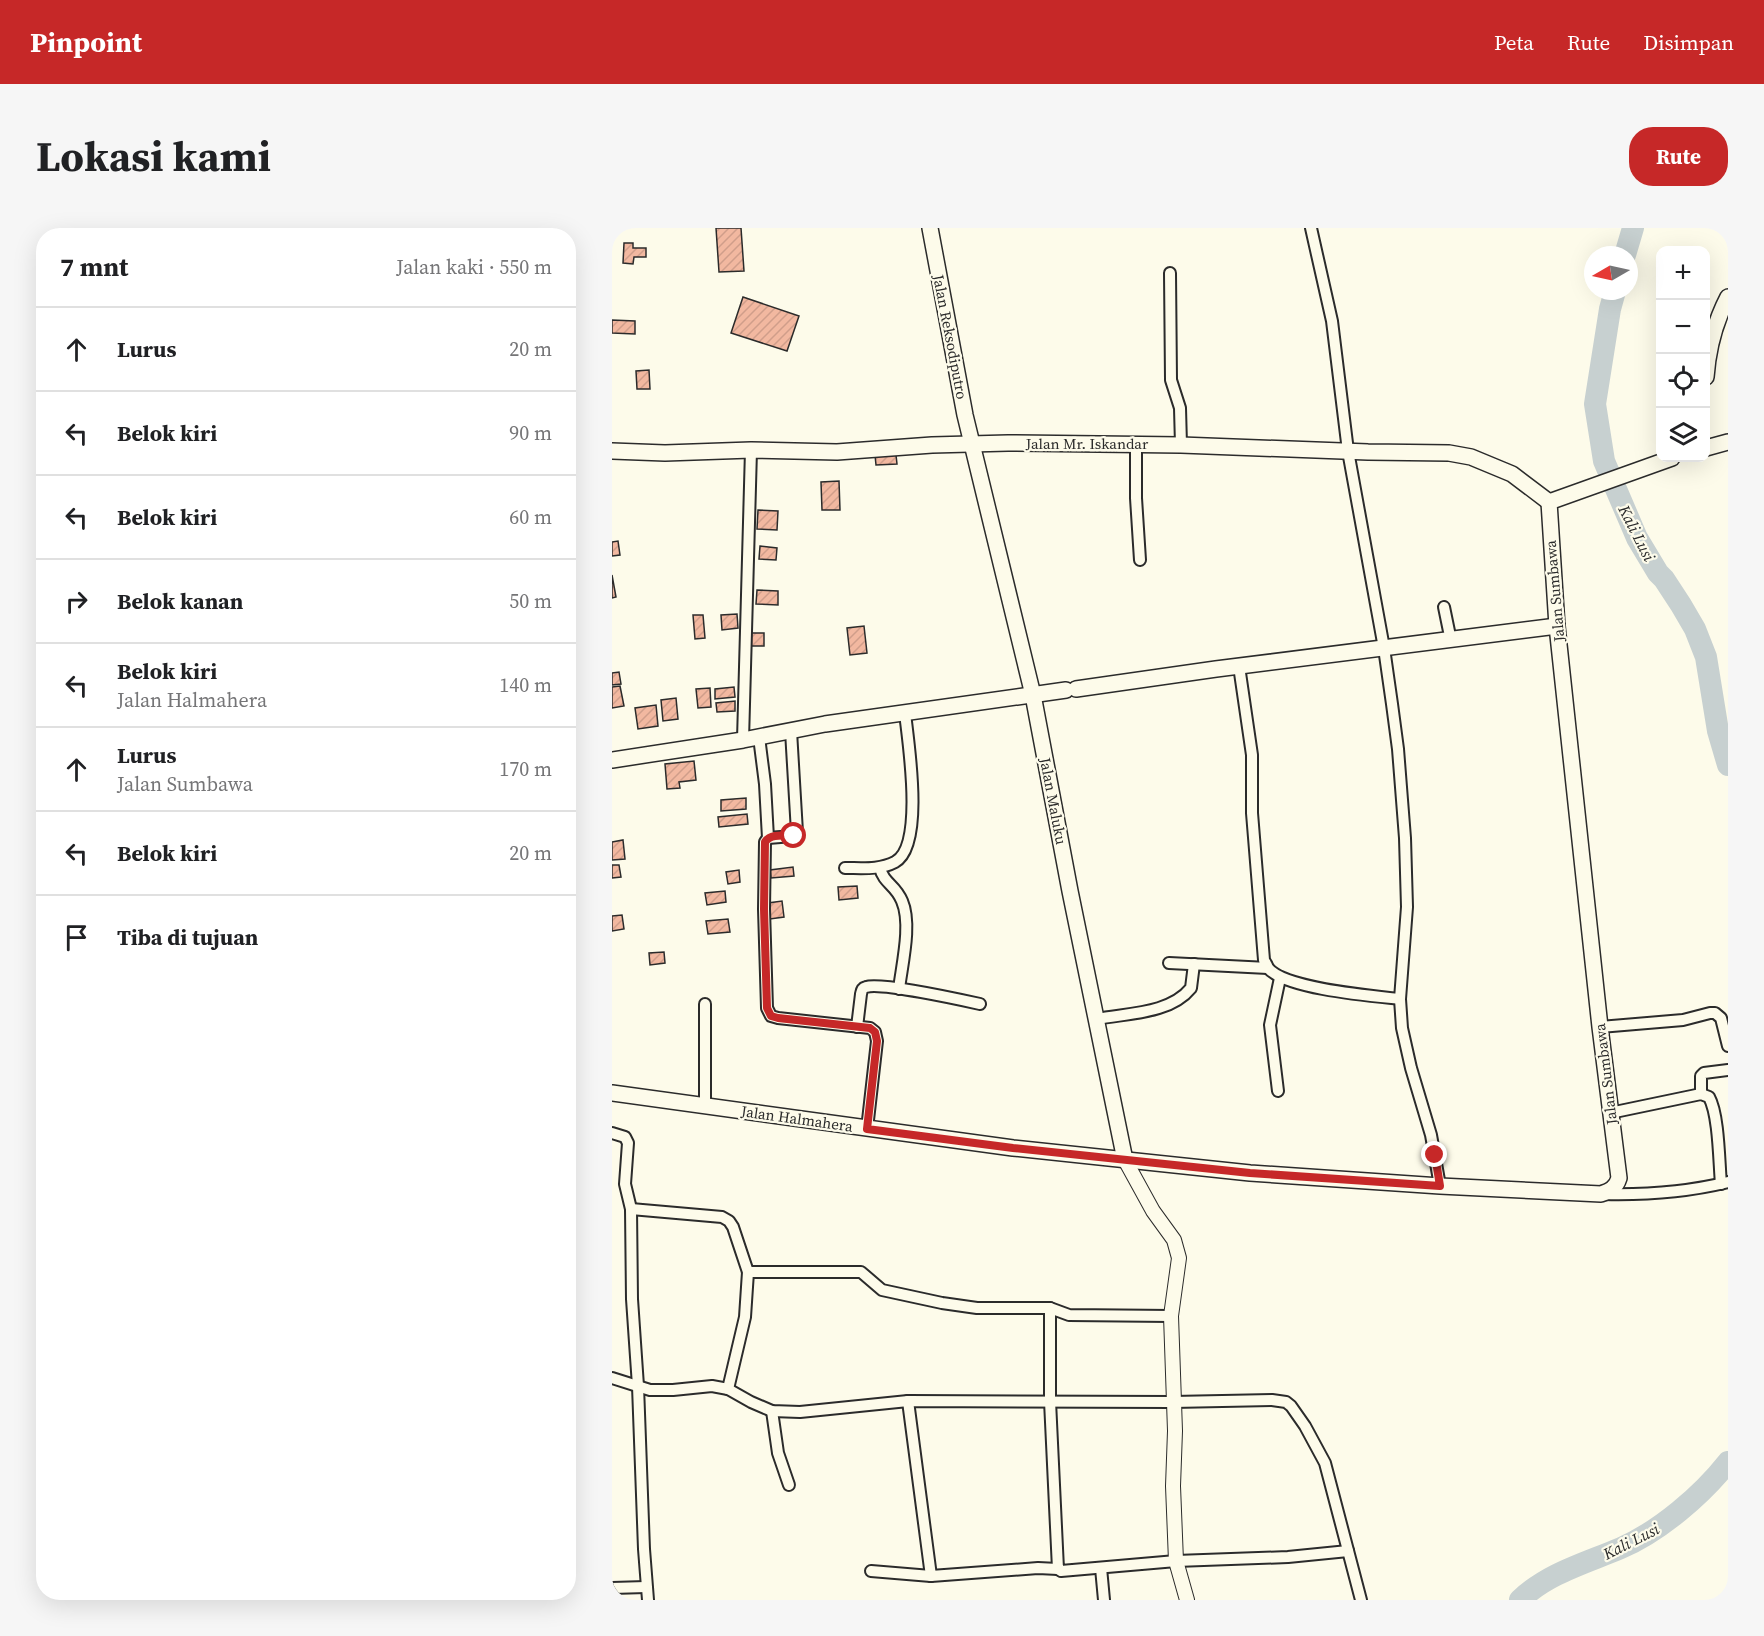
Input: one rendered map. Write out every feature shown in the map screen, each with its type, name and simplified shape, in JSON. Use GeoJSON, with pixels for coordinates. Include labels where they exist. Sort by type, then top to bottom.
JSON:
{"type":"FeatureCollection","features":[{"type":"Feature","properties":{"kind":"main road","name":"Jalan Reksodiputro"},"geometry":{"type":"LineString","coordinates":[[930,228],[965,415],[974,445]]}},
{"type":"Feature","properties":{"kind":"main road"},"geometry":{"type":"LineString","coordinates":[[1710,354],[1719,314],[1728,297]]}},
{"type":"Feature","properties":{"kind":"main road"},"geometry":{"type":"LineString","coordinates":[[1710,446],[1728,442]]}},
{"type":"Feature","properties":{"kind":"main road","name":"Jalan Mr. Iskandar"},"geometry":{"type":"LineString","coordinates":[[612,451],[837,452],[974,445],[1181,445],[1449,453],[1471,457],[1512,474],[1549,501]]}},
{"type":"Feature","properties":{"kind":"main road","name":"Jalan Maluku"},"geometry":{"type":"LineString","coordinates":[[974,445],[1034,695],[1070,891],[1125,1160]]}},
{"type":"Feature","properties":{"kind":"main road"},"geometry":{"type":"LineString","coordinates":[[1549,501],[1661,462]]}},
{"type":"Feature","properties":{"kind":"main road","name":"Jalan Sumbawa"},"geometry":{"type":"LineString","coordinates":[[1549,501],[1557,626],[1618,1178],[1614,1188],[1601,1194]]}},
{"type":"Feature","properties":{"kind":"main road"},"geometry":{"type":"LineString","coordinates":[[612,760],[905,713],[1239,666],[1557,626]]}},
{"type":"Feature","properties":{"kind":"main road","name":"Jalan Halmahera"},"geometry":{"type":"LineString","coordinates":[[612,1093],[867,1129],[1125,1160]]}},
{"type":"Feature","properties":{"kind":"main road"},"geometry":{"type":"LineString","coordinates":[[1125,1160],[1250,1173],[1601,1194]]}},
{"type":"Feature","properties":{"kind":"street"},"geometry":{"type":"LineString","coordinates":[[1311,228],[1332,321],[1348,451],[1384,648],[1398,749],[1405,838],[1407,907],[1400,999],[1402,1028],[1431,1135],[1440,1186]]}},
{"type":"Feature","properties":{"kind":"street"},"geometry":{"type":"LineString","coordinates":[[1170,273],[1171,380],[1180,408],[1181,445]]}},
{"type":"Feature","properties":{"kind":"street"},"geometry":{"type":"LineString","coordinates":[[1136,445],[1136,498],[1140,561]]}},
{"type":"Feature","properties":{"kind":"street"},"geometry":{"type":"LineString","coordinates":[[743,740],[751,450]]}},
{"type":"Feature","properties":{"kind":"street"},"geometry":{"type":"LineString","coordinates":[[1444,607],[1451,641]]}},
{"type":"Feature","properties":{"kind":"street"},"geometry":{"type":"LineString","coordinates":[[1239,666],[1252,755],[1252,813],[1264,960],[1268,968],[1280,978],[1341,994],[1400,999]]}},
{"type":"Feature","properties":{"kind":"street"},"geometry":{"type":"LineString","coordinates":[[845,868],[880,868],[893,863],[905,848],[912,821],[912,786],[905,713]]}},
{"type":"Feature","properties":{"kind":"street"},"geometry":{"type":"LineString","coordinates":[[768,838],[794,836],[797,832],[790,731]]}},
{"type":"Feature","properties":{"kind":"street"},"geometry":{"type":"LineString","coordinates":[[759,737],[765,784],[768,838],[765,842],[764,909],[767,1008],[771,1016],[778,1018],[870,1028],[875,1032],[867,1129]]}},
{"type":"Feature","properties":{"kind":"street"},"geometry":{"type":"LineString","coordinates":[[880,868],[882,877],[895,887],[904,903],[905,941],[899,989]]}},
{"type":"Feature","properties":{"kind":"street"},"geometry":{"type":"LineString","coordinates":[[1169,963],[1268,968]]}},
{"type":"Feature","properties":{"kind":"street"},"geometry":{"type":"LineString","coordinates":[[1097,1019],[1159,1008],[1179,999],[1191,988],[1194,964]]}},
{"type":"Feature","properties":{"kind":"street"},"geometry":{"type":"LineString","coordinates":[[1278,1091],[1270,1025],[1280,978]]}},
{"type":"Feature","properties":{"kind":"street"},"geometry":{"type":"LineString","coordinates":[[857,1027],[862,989],[867,986],[899,989],[980,1004]]}},
{"type":"Feature","properties":{"kind":"street"},"geometry":{"type":"LineString","coordinates":[[705,1004],[705,1106]]}},
{"type":"Feature","properties":{"kind":"street"},"geometry":{"type":"LineString","coordinates":[[1600,1027],[1683,1020],[1715,1013],[1721,1018],[1728,1046]]}},
{"type":"Feature","properties":{"kind":"street"},"geometry":{"type":"LineString","coordinates":[[1701,1094],[1701,1076],[1704,1073],[1728,1070]]}},
{"type":"Feature","properties":{"kind":"street"},"geometry":{"type":"LineString","coordinates":[[1601,1194],[1630,1195],[1683,1191],[1724,1183],[1709,1097],[1701,1094],[1610,1113]]}},
{"type":"Feature","properties":{"kind":"street"},"geometry":{"type":"LineString","coordinates":[[612,1133],[625,1137],[628,1143],[625,1177],[631,1209],[631,1276],[648,1600]]}},
{"type":"Feature","properties":{"kind":"street"},"geometry":{"type":"LineString","coordinates":[[1125,1160],[1178,1250],[1179,1258],[1171,1316],[1175,1431],[1173,1486],[1176,1561],[1187,1600]]}},
{"type":"Feature","properties":{"kind":"street"},"geometry":{"type":"LineString","coordinates":[[631,1209],[722,1217],[733,1227],[748,1272],[745,1317],[728,1389]]}},
{"type":"Feature","properties":{"kind":"street"},"geometry":{"type":"LineString","coordinates":[[748,1272],[861,1272],[882,1290],[930,1301],[977,1308],[1050,1308],[1070,1315],[1171,1316]]}},
{"type":"Feature","properties":{"kind":"street"},"geometry":{"type":"LineString","coordinates":[[1050,1308],[1050,1401],[1058,1569]]}},
{"type":"Feature","properties":{"kind":"street"},"geometry":{"type":"LineString","coordinates":[[612,1377],[650,1390],[712,1386],[728,1389],[772,1411],[800,1412],[908,1401],[1272,1400],[1286,1402],[1305,1426],[1324,1463],[1361,1600]]}},
{"type":"Feature","properties":{"kind":"street"},"geometry":{"type":"LineString","coordinates":[[908,1401],[931,1576]]}},
{"type":"Feature","properties":{"kind":"street"},"geometry":{"type":"LineString","coordinates":[[772,1411],[778,1453],[789,1485]]}},
{"type":"Feature","properties":{"kind":"street"},"geometry":{"type":"LineString","coordinates":[[871,1571],[931,1576],[1016,1569],[1058,1569],[1061,1571],[1176,1561],[1288,1557],[1348,1551]]}},
{"type":"Feature","properties":{"kind":"street"},"geometry":{"type":"LineString","coordinates":[[1101,1568],[1104,1600]]}},
{"type":"Feature","properties":{"kind":"street"},"geometry":{"type":"LineString","coordinates":[[612,1588],[646,1587]]}},
{"type":"Feature","properties":{"kind":"building"},"geometry":{"type":"Polygon","coordinates":[[[716,228],[741,228],[744,271],[719,272],[716,228]]]}},
{"type":"Feature","properties":{"kind":"building"},"geometry":{"type":"Polygon","coordinates":[[[624,243],[633,243],[633,248],[646,248],[646,257],[634,257],[633,264],[623,263],[624,243]]]}},
{"type":"Feature","properties":{"kind":"building"},"geometry":{"type":"Polygon","coordinates":[[[743,297],[799,316],[787,351],[731,333],[743,297]]]}},
{"type":"Feature","properties":{"kind":"building"},"geometry":{"type":"Polygon","coordinates":[[[612,320],[635,321],[635,334],[612,333],[612,320]]]}},
{"type":"Feature","properties":{"kind":"building"},"geometry":{"type":"Polygon","coordinates":[[[649,370],[650,389],[637,389],[636,371],[649,370]]]}},
{"type":"Feature","properties":{"kind":"building"},"geometry":{"type":"Polygon","coordinates":[[[875,455],[896,455],[897,464],[876,465],[875,455]]]}},
{"type":"Feature","properties":{"kind":"building"},"geometry":{"type":"Polygon","coordinates":[[[839,481],[840,510],[822,510],[821,482],[839,481]]]}},
{"type":"Feature","properties":{"kind":"building"},"geometry":{"type":"Polygon","coordinates":[[[758,510],[778,511],[777,530],[757,529],[758,510]]]}},
{"type":"Feature","properties":{"kind":"building"},"geometry":{"type":"Polygon","coordinates":[[[618,541],[620,555],[612,556],[612,542],[618,541]]]}},
{"type":"Feature","properties":{"kind":"building"},"geometry":{"type":"Polygon","coordinates":[[[760,546],[777,548],[776,560],[759,559],[760,546]]]}},
{"type":"Feature","properties":{"kind":"building"},"geometry":{"type":"Polygon","coordinates":[[[612,575],[616,597],[612,598],[612,575]]]}},
{"type":"Feature","properties":{"kind":"building"},"geometry":{"type":"Polygon","coordinates":[[[757,590],[778,591],[778,605],[756,604],[757,590]]]}},
{"type":"Feature","properties":{"kind":"building"},"geometry":{"type":"Polygon","coordinates":[[[737,614],[738,628],[722,630],[721,615],[737,614]]]}},
{"type":"Feature","properties":{"kind":"building"},"geometry":{"type":"Polygon","coordinates":[[[693,615],[703,615],[705,638],[695,639],[693,615]]]}},
{"type":"Feature","properties":{"kind":"building"},"geometry":{"type":"Polygon","coordinates":[[[864,626],[867,653],[850,655],[847,628],[864,626]]]}},
{"type":"Feature","properties":{"kind":"building"},"geometry":{"type":"Polygon","coordinates":[[[751,633],[764,633],[764,646],[751,646],[751,633]]]}},
{"type":"Feature","properties":{"kind":"building"},"geometry":{"type":"Polygon","coordinates":[[[619,672],[621,684],[612,685],[612,673],[619,672]]]}},
{"type":"Feature","properties":{"kind":"building"},"geometry":{"type":"Polygon","coordinates":[[[620,686],[624,706],[612,708],[612,687],[620,686]]]}},
{"type":"Feature","properties":{"kind":"building"},"geometry":{"type":"Polygon","coordinates":[[[734,687],[735,697],[715,699],[715,689],[734,687]]]}},
{"type":"Feature","properties":{"kind":"building"},"geometry":{"type":"Polygon","coordinates":[[[710,688],[711,707],[698,708],[696,689],[710,688]]]}},
{"type":"Feature","properties":{"kind":"building"},"geometry":{"type":"Polygon","coordinates":[[[676,698],[678,719],[663,721],[661,700],[676,698]]]}},
{"type":"Feature","properties":{"kind":"building"},"geometry":{"type":"Polygon","coordinates":[[[735,701],[735,711],[717,712],[716,703],[735,701]]]}},
{"type":"Feature","properties":{"kind":"building"},"geometry":{"type":"Polygon","coordinates":[[[656,705],[658,726],[638,729],[635,708],[656,705]]]}},
{"type":"Feature","properties":{"kind":"building"},"geometry":{"type":"Polygon","coordinates":[[[694,761],[696,780],[679,782],[680,788],[667,789],[665,764],[694,761]]]}},
{"type":"Feature","properties":{"kind":"building"},"geometry":{"type":"Polygon","coordinates":[[[746,798],[746,809],[721,811],[721,800],[746,798]]]}},
{"type":"Feature","properties":{"kind":"building"},"geometry":{"type":"Polygon","coordinates":[[[747,814],[748,824],[719,827],[718,817],[747,814]]]}},
{"type":"Feature","properties":{"kind":"building"},"geometry":{"type":"Polygon","coordinates":[[[623,840],[625,859],[612,860],[612,842],[623,840]]]}},
{"type":"Feature","properties":{"kind":"building"},"geometry":{"type":"Polygon","coordinates":[[[612,865],[619,865],[621,877],[612,878],[612,865]]]}},
{"type":"Feature","properties":{"kind":"building"},"geometry":{"type":"Polygon","coordinates":[[[793,867],[794,876],[771,878],[770,870],[793,867]]]}},
{"type":"Feature","properties":{"kind":"building"},"geometry":{"type":"Polygon","coordinates":[[[739,870],[740,882],[728,884],[726,872],[739,870]]]}},
{"type":"Feature","properties":{"kind":"building"},"geometry":{"type":"Polygon","coordinates":[[[857,886],[858,898],[839,900],[838,887],[857,886]]]}},
{"type":"Feature","properties":{"kind":"building"},"geometry":{"type":"Polygon","coordinates":[[[725,891],[726,902],[707,905],[705,893],[725,891]]]}},
{"type":"Feature","properties":{"kind":"building"},"geometry":{"type":"Polygon","coordinates":[[[782,901],[784,917],[770,919],[768,903],[782,901]]]}},
{"type":"Feature","properties":{"kind":"building"},"geometry":{"type":"Polygon","coordinates":[[[622,915],[624,929],[612,931],[612,916],[622,915]]]}},
{"type":"Feature","properties":{"kind":"building"},"geometry":{"type":"Polygon","coordinates":[[[728,919],[730,932],[708,934],[706,921],[728,919]]]}},
{"type":"Feature","properties":{"kind":"building"},"geometry":{"type":"Polygon","coordinates":[[[664,952],[665,963],[650,965],[649,953],[664,952]]]}},
{"type":"Feature","properties":{"kind":"waterway","name":"Kali Lusi"},"geometry":{"type":"LineString","coordinates":[[1628,246],[1633,228]]}},
{"type":"Feature","properties":{"kind":"waterway","name":"Kali Lusi"},"geometry":{"type":"LineString","coordinates":[[1612,300],[1595,404],[1604,461],[1637,538],[1695,629],[1706,657],[1718,731],[1728,765]]}},
{"type":"Feature","properties":{"kind":"waterway","name":"Kali Lusi"},"geometry":{"type":"LineString","coordinates":[[1520,1600],[1555,1576],[1621,1548],[1651,1532],[1693,1499],[1728,1462]]}},
{"type":"Feature","properties":{"kind":"route"},"geometry":{"type":"LineString","coordinates":[[794,836],[774,836],[766,839],[765,842],[764,909],[767,1008],[771,1016],[778,1018],[870,1028],[875,1032],[877,1041],[867,1129],[1013,1148],[1250,1173],[1440,1186],[1435,1155]]}}]}
